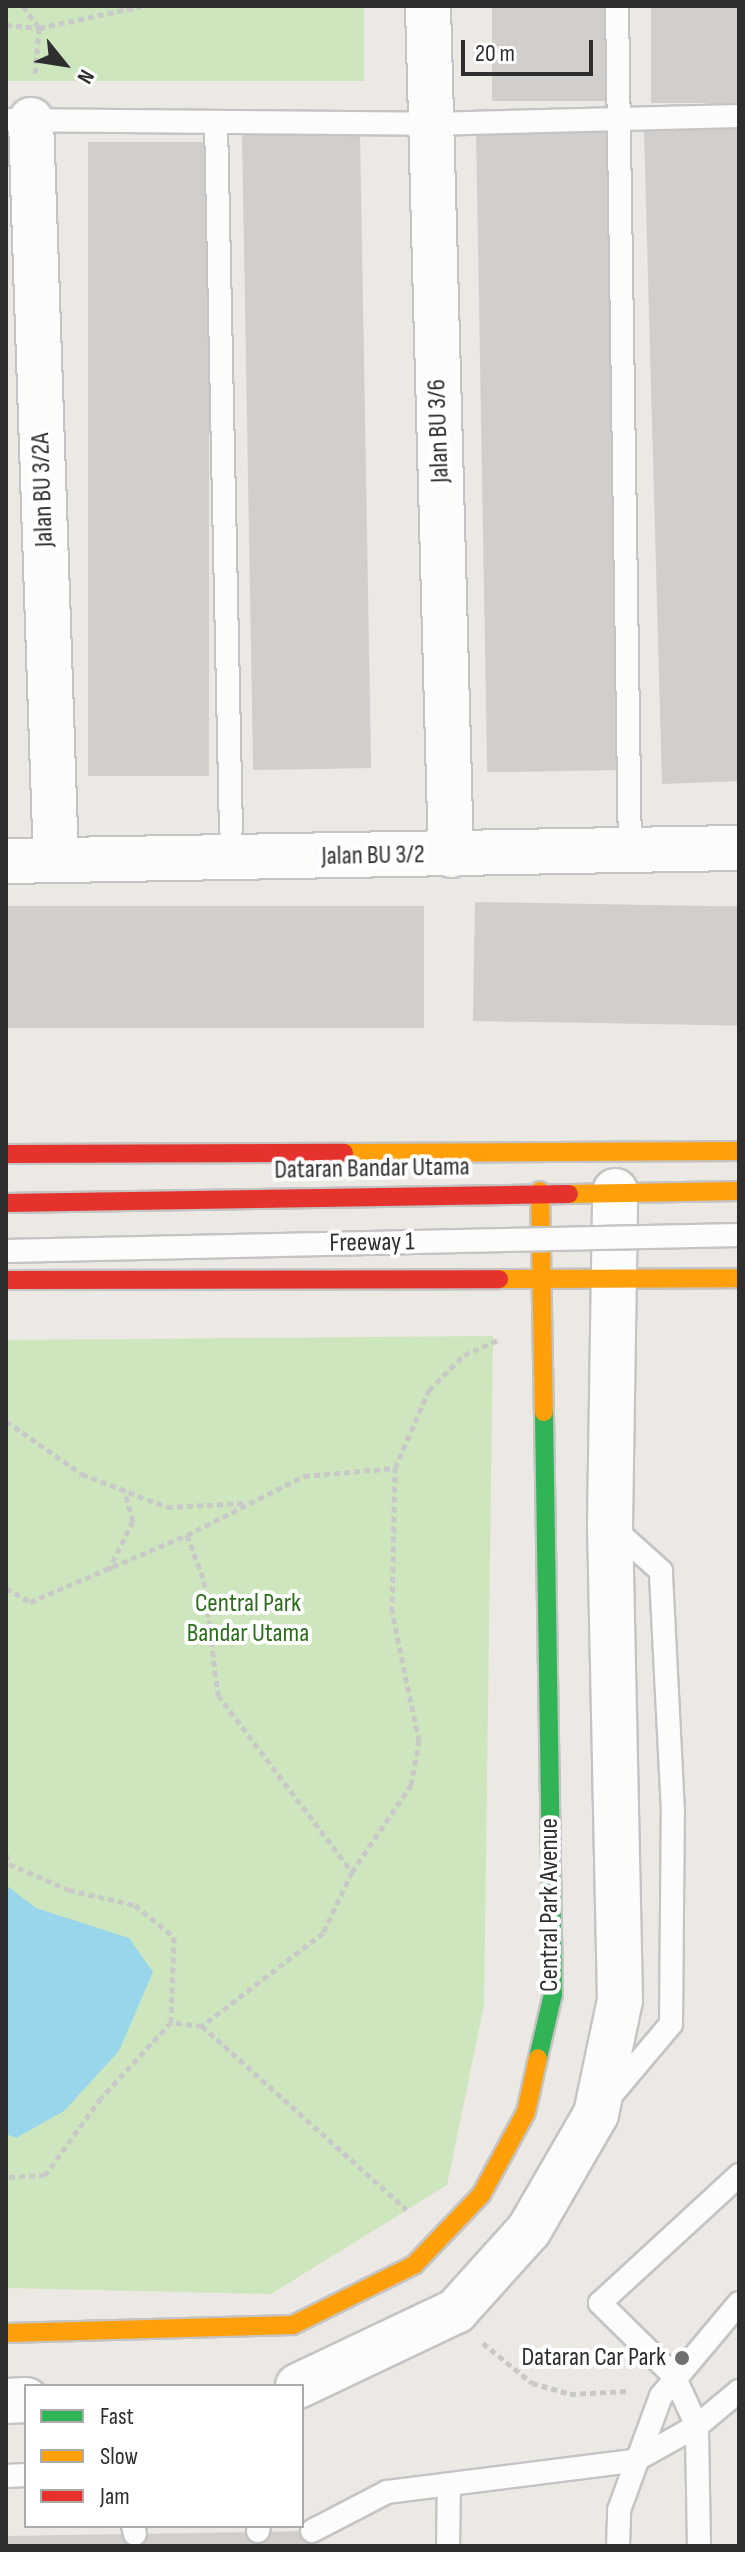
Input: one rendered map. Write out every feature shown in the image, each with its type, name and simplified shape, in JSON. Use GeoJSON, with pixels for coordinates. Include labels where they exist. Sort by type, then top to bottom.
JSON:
{"type":"FeatureCollection","features":[{"type":"Feature","properties":{"kind":"main road"},"geometry":{"type":"LineString","coordinates":[[6,1154],[739,1151]]}},
{"type":"Feature","properties":{"kind":"main road","name":"Dataran Bandar Utama"},"geometry":{"type":"LineString","coordinates":[[6,1203],[540,1191],[739,1191]]}},
{"type":"Feature","properties":{"kind":"main road","name":"Central Park Avenue"},"geometry":{"type":"LineString","coordinates":[[6,2333],[293,2325],[414,2265],[481,2195],[526,2112],[553,1994],[540,1343],[540,1191]]}},
{"type":"Feature","properties":{"kind":"main road"},"geometry":{"type":"LineString","coordinates":[[6,1280],[541,1274],[739,1278]]}},
{"type":"Feature","properties":{"kind":"street","name":"Jalan BU 3/6"},"geometry":{"type":"LineString","coordinates":[[428,6],[451,855]]}},
{"type":"Feature","properties":{"kind":"street","name":"Jalan BU 3/2A"},"geometry":{"type":"LineString","coordinates":[[18,120],[56,860]]}},
{"type":"Feature","properties":{"kind":"street","name":"Jalan BU 3/2"},"geometry":{"type":"LineString","coordinates":[[6,861],[739,848]]}},
{"type":"Feature","properties":{"kind":"street"},"geometry":{"type":"LineString","coordinates":[[302,2384],[456,2311],[529,2230],[596,2114],[620,2000],[610,1524],[615,1191]]}},
{"type":"Feature","properties":{"kind":"lane"},"geometry":{"type":"LineString","coordinates":[[617,6],[623,773],[630,851]]}},
{"type":"Feature","properties":{"kind":"lane"},"geometry":{"type":"LineString","coordinates":[[18,120],[431,124],[739,116]]}},
{"type":"Feature","properties":{"kind":"lane"},"geometry":{"type":"LineString","coordinates":[[216,122],[231,830]]}},
{"type":"Feature","properties":{"kind":"lane"},"geometry":{"type":"LineString","coordinates":[[6,1188],[299,1177],[376,1194]]}},
{"type":"Feature","properties":{"kind":"lane","name":"Freeway 1"},"geometry":{"type":"LineString","coordinates":[[6,1251],[739,1235]]}},
{"type":"Feature","properties":{"kind":"lane"},"geometry":{"type":"LineString","coordinates":[[699,2546],[697,2426],[674,2376],[600,2303],[739,2175]]}},
{"type":"Feature","properties":{"kind":"lane"},"geometry":{"type":"LineString","coordinates":[[618,2546],[619,2510],[634,2461],[661,2396],[674,2376],[736,2315]]}},
{"type":"Feature","properties":{"kind":"lane"},"geometry":{"type":"LineString","coordinates":[[312,2531],[387,2492],[634,2461],[697,2426],[739,2391]]}},
{"type":"Feature","properties":{"kind":"lane"},"geometry":{"type":"LineString","coordinates":[[448,2546],[449,2485]]}},
{"type":"Feature","properties":{"kind":"path"},"geometry":{"type":"LineString","coordinates":[[18,120],[39,28],[23,6]]}},
{"type":"Feature","properties":{"kind":"path"},"geometry":{"type":"LineString","coordinates":[[6,25],[39,28],[142,6]]}},
{"type":"Feature","properties":{"kind":"path"},"geometry":{"type":"LineString","coordinates":[[202,2026],[323,1933],[352,1872],[411,1785],[419,1741],[392,1612],[395,1468],[429,1390],[464,1355],[499,1340],[540,1343]]}},
{"type":"Feature","properties":{"kind":"path"},"geometry":{"type":"LineString","coordinates":[[6,1421],[82,1474],[123,1487],[167,1507],[244,1503]]}},
{"type":"Feature","properties":{"kind":"path"},"geometry":{"type":"LineString","coordinates":[[6,1588],[30,1602],[107,1572],[304,1476],[395,1468]]}},
{"type":"Feature","properties":{"kind":"path"},"geometry":{"type":"LineString","coordinates":[[107,1572],[133,1521],[123,1487]]}},
{"type":"Feature","properties":{"kind":"path"},"geometry":{"type":"LineString","coordinates":[[187,1535],[204,1581],[218,1695],[352,1872]]}},
{"type":"Feature","properties":{"kind":"path"},"geometry":{"type":"LineString","coordinates":[[6,1854],[9,1864],[69,1890],[135,1905],[174,1937],[171,2022],[101,2098],[45,2175],[6,2177]]}},
{"type":"Feature","properties":{"kind":"path"},"geometry":{"type":"LineString","coordinates":[[171,2022],[202,2026],[438,2238]]}},
{"type":"Feature","properties":{"kind":"path"},"geometry":{"type":"LineString","coordinates":[[456,2311],[502,2364],[532,2383],[570,2394],[618,2389],[661,2396]]}},
{"type":"Feature","properties":{"kind":"green space"},"geometry":{"type":"Polygon","coordinates":[[[6,6],[364,6],[364,81],[6,81],[6,6]]]}},
{"type":"Feature","properties":{"kind":"green space","name":"Central Park Bandar Utama"},"geometry":{"type":"Polygon","coordinates":[[[493,1336],[484,2005],[447,2185],[271,2294],[6,2288],[6,1340],[493,1336]]]}},
{"type":"Feature","properties":{"kind":"water"},"geometry":{"type":"Polygon","coordinates":[[[6,1885],[36,1908],[129,1938],[153,1972],[119,2051],[64,2111],[16,2138],[6,2134],[6,1885]]]}},
{"type":"Feature","properties":{"kind":"building"},"geometry":{"type":"Polygon","coordinates":[[[492,6],[611,6],[611,101],[492,101],[492,6]]]}},
{"type":"Feature","properties":{"kind":"building"},"geometry":{"type":"Polygon","coordinates":[[[651,6],[739,6],[739,103],[651,103],[651,6]]]}},
{"type":"Feature","properties":{"kind":"building"},"geometry":{"type":"Polygon","coordinates":[[[739,127],[739,781],[662,784],[644,131],[739,127]]]}},
{"type":"Feature","properties":{"kind":"building"},"geometry":{"type":"Polygon","coordinates":[[[610,130],[621,770],[487,772],[476,132],[610,130]]]}},
{"type":"Feature","properties":{"kind":"building"},"geometry":{"type":"Polygon","coordinates":[[[360,132],[371,768],[253,770],[242,134],[360,132]]]}},
{"type":"Feature","properties":{"kind":"building"},"geometry":{"type":"Polygon","coordinates":[[[88,142],[209,142],[209,776],[88,776],[88,142]]]}},
{"type":"Feature","properties":{"kind":"building"},"geometry":{"type":"Polygon","coordinates":[[[475,902],[739,907],[737,1026],[473,1021],[475,902]]]}},
{"type":"Feature","properties":{"kind":"building"},"geometry":{"type":"Polygon","coordinates":[[[6,906],[424,906],[424,1028],[6,1028],[6,906]]]}},
{"type":"Feature","properties":{"kind":"building"},"geometry":{"type":"Polygon","coordinates":[[[312,2531],[312,2546],[6,2546],[6,2536],[312,2531]]]}},
{"type":"Feature","properties":{"kind":"traffic: fast"},"geometry":{"type":"LineString","coordinates":[[538,2058],[553,1994],[544,1412]]}},
{"type":"Feature","properties":{"kind":"traffic: slow"},"geometry":{"type":"LineString","coordinates":[[344,1153],[739,1151]]}},
{"type":"Feature","properties":{"kind":"traffic: slow"},"geometry":{"type":"LineString","coordinates":[[540,1191],[544,1412]]}},
{"type":"Feature","properties":{"kind":"traffic: slow"},"geometry":{"type":"LineString","coordinates":[[569,1194],[739,1191]]}},
{"type":"Feature","properties":{"kind":"traffic: slow"},"geometry":{"type":"LineString","coordinates":[[499,1279],[739,1278]]}},
{"type":"Feature","properties":{"kind":"traffic: slow"},"geometry":{"type":"LineString","coordinates":[[6,2333],[293,2325],[414,2265],[481,2195],[526,2112],[538,2058]]}},
{"type":"Feature","properties":{"kind":"traffic: jam"},"geometry":{"type":"LineString","coordinates":[[6,1154],[344,1153]]}},
{"type":"Feature","properties":{"kind":"traffic: jam"},"geometry":{"type":"LineString","coordinates":[[6,1203],[569,1194]]}},
{"type":"Feature","properties":{"kind":"traffic: jam"},"geometry":{"type":"LineString","coordinates":[[6,1280],[499,1279]]}},
{"type":"Feature","properties":{"kind":"place","name":"Dataran Car Park"},"geometry":{"type":"Point","coordinates":[682,2358]}}]}
